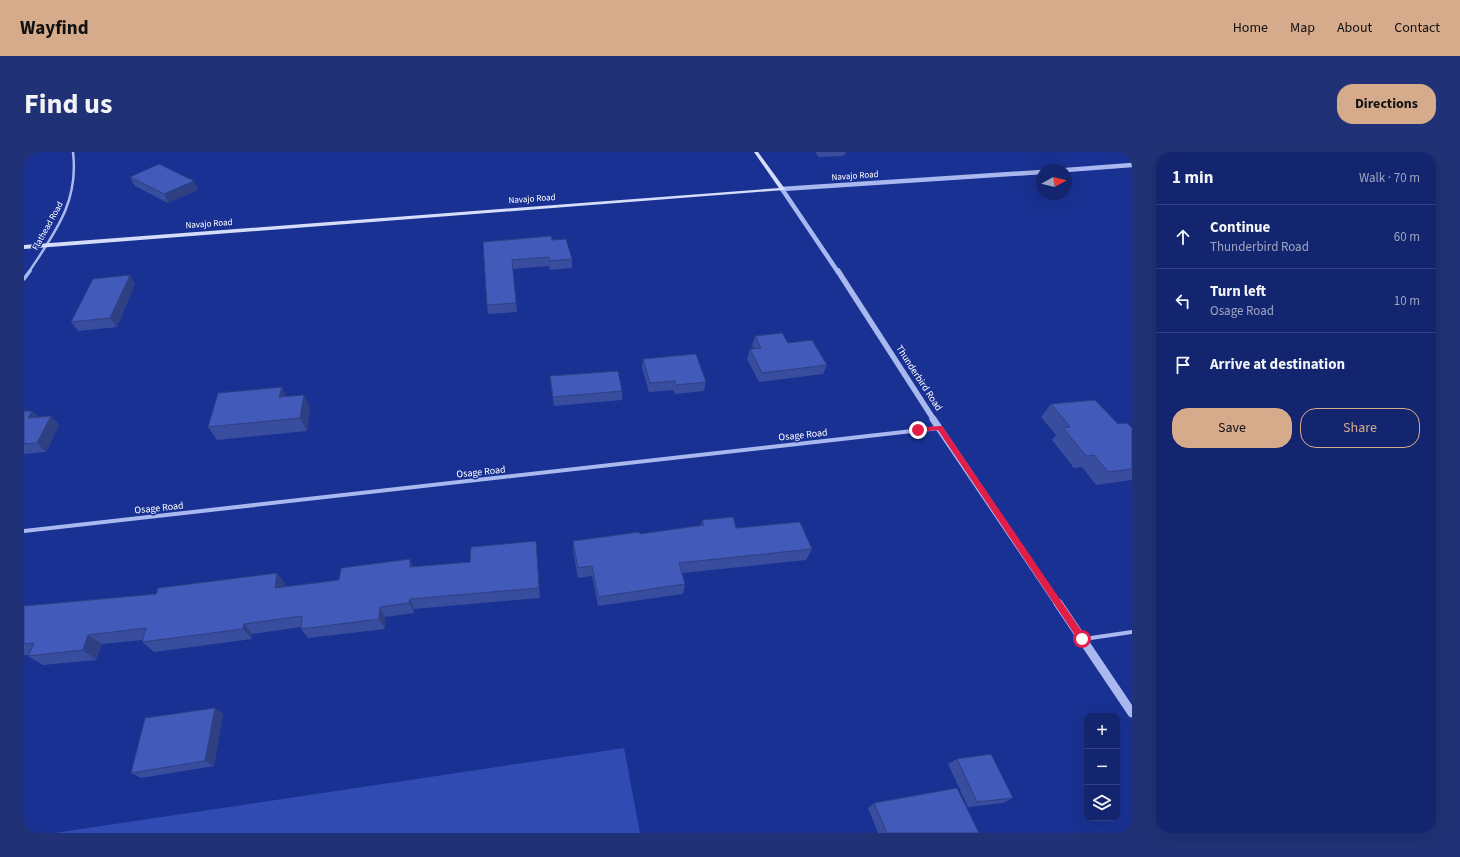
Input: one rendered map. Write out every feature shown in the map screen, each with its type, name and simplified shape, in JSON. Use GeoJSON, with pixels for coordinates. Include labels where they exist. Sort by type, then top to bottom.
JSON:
{"type":"FeatureCollection","features":[{"type":"Feature","properties":{"kind":"main road","name":"Thunderbird Road"},"geometry":{"type":"LineString","coordinates":[[756,152],[782,190]]}},
{"type":"Feature","properties":{"kind":"main road","name":"Navajo Road"},"geometry":{"type":"LineString","coordinates":[[24,247],[782,190]]}},
{"type":"Feature","properties":{"kind":"street","name":"Flathead Road"},"geometry":{"type":"LineString","coordinates":[[24,279],[46,245],[65,211],[73,192],[75,162],[73,152]]}},
{"type":"Feature","properties":{"kind":"street"},"geometry":{"type":"LineString","coordinates":[[1072,170],[1132,165]]}},
{"type":"Feature","properties":{"kind":"street","name":"Navajo Road"},"geometry":{"type":"LineString","coordinates":[[782,190],[1036,172]]}},
{"type":"Feature","properties":{"kind":"street","name":"Thunderbird Road"},"geometry":{"type":"LineString","coordinates":[[782,190],[812,231],[939,428],[1132,713]]}},
{"type":"Feature","properties":{"kind":"street","name":"Osage Road"},"geometry":{"type":"LineString","coordinates":[[24,532],[939,428]]}},
{"type":"Feature","properties":{"kind":"lane"},"geometry":{"type":"LineString","coordinates":[[1082,639],[1132,632]]}},
{"type":"Feature","properties":{"kind":"shaded area"},"geometry":{"type":"Polygon","coordinates":[[[624,748],[640,833],[54,833],[624,748]]]}},
{"type":"Feature","properties":{"kind":"building"},"geometry":{"type":"Polygon","coordinates":[[[159,164],[194,181],[164,194],[130,177],[159,164]]]}},
{"type":"Feature","properties":{"kind":"building"},"geometry":{"type":"Polygon","coordinates":[[[551,236],[552,240],[566,239],[572,259],[550,261],[549,257],[512,260],[516,303],[487,305],[483,242],[551,236]]]}},
{"type":"Feature","properties":{"kind":"building"},"geometry":{"type":"Polygon","coordinates":[[[130,275],[110,318],[71,322],[93,279],[130,275]]]}},
{"type":"Feature","properties":{"kind":"building"},"geometry":{"type":"Polygon","coordinates":[[[782,333],[788,343],[812,340],[827,365],[762,373],[750,349],[761,348],[755,336],[782,333]]]}},
{"type":"Feature","properties":{"kind":"building"},"geometry":{"type":"Polygon","coordinates":[[[696,354],[706,382],[676,385],[675,381],[650,383],[643,359],[696,354]]]}},
{"type":"Feature","properties":{"kind":"building"},"geometry":{"type":"Polygon","coordinates":[[[618,371],[622,391],[553,397],[550,376],[618,371]]]}},
{"type":"Feature","properties":{"kind":"building"},"geometry":{"type":"Polygon","coordinates":[[[282,387],[279,397],[304,395],[300,418],[208,427],[218,393],[282,387]]]}},
{"type":"Feature","properties":{"kind":"building"},"geometry":{"type":"Polygon","coordinates":[[[1095,400],[1118,424],[1127,423],[1132,428],[1132,469],[1108,472],[1094,455],[1086,456],[1063,428],[1070,427],[1051,404],[1095,400]]]}},
{"type":"Feature","properties":{"kind":"building"},"geometry":{"type":"Polygon","coordinates":[[[24,411],[32,411],[28,418],[51,416],[37,443],[24,444],[24,411]]]}},
{"type":"Feature","properties":{"kind":"building"},"geometry":{"type":"Polygon","coordinates":[[[733,517],[736,528],[800,522],[812,549],[679,563],[685,584],[598,597],[592,566],[578,568],[573,541],[704,525],[702,520],[733,517]]]}},
{"type":"Feature","properties":{"kind":"building"},"geometry":{"type":"Polygon","coordinates":[[[536,541],[539,588],[410,599],[409,603],[380,607],[379,619],[301,629],[302,616],[244,624],[243,629],[142,642],[146,628],[88,635],[83,650],[28,656],[34,643],[24,644],[24,606],[156,594],[158,588],[277,573],[275,588],[339,580],[341,568],[410,559],[410,567],[470,562],[471,547],[536,541]]]}},
{"type":"Feature","properties":{"kind":"building"},"geometry":{"type":"Polygon","coordinates":[[[215,708],[205,761],[131,773],[145,718],[215,708]]]}},
{"type":"Feature","properties":{"kind":"building"},"geometry":{"type":"Polygon","coordinates":[[[991,754],[1013,798],[977,802],[957,759],[991,754]]]}},
{"type":"Feature","properties":{"kind":"building"},"geometry":{"type":"Polygon","coordinates":[[[957,788],[979,833],[887,833],[874,803],[957,788]]]}},
{"type":"Feature","properties":{"kind":"route"},"geometry":{"type":"LineString","coordinates":[[918,430],[939,428],[1082,639]]}}]}
